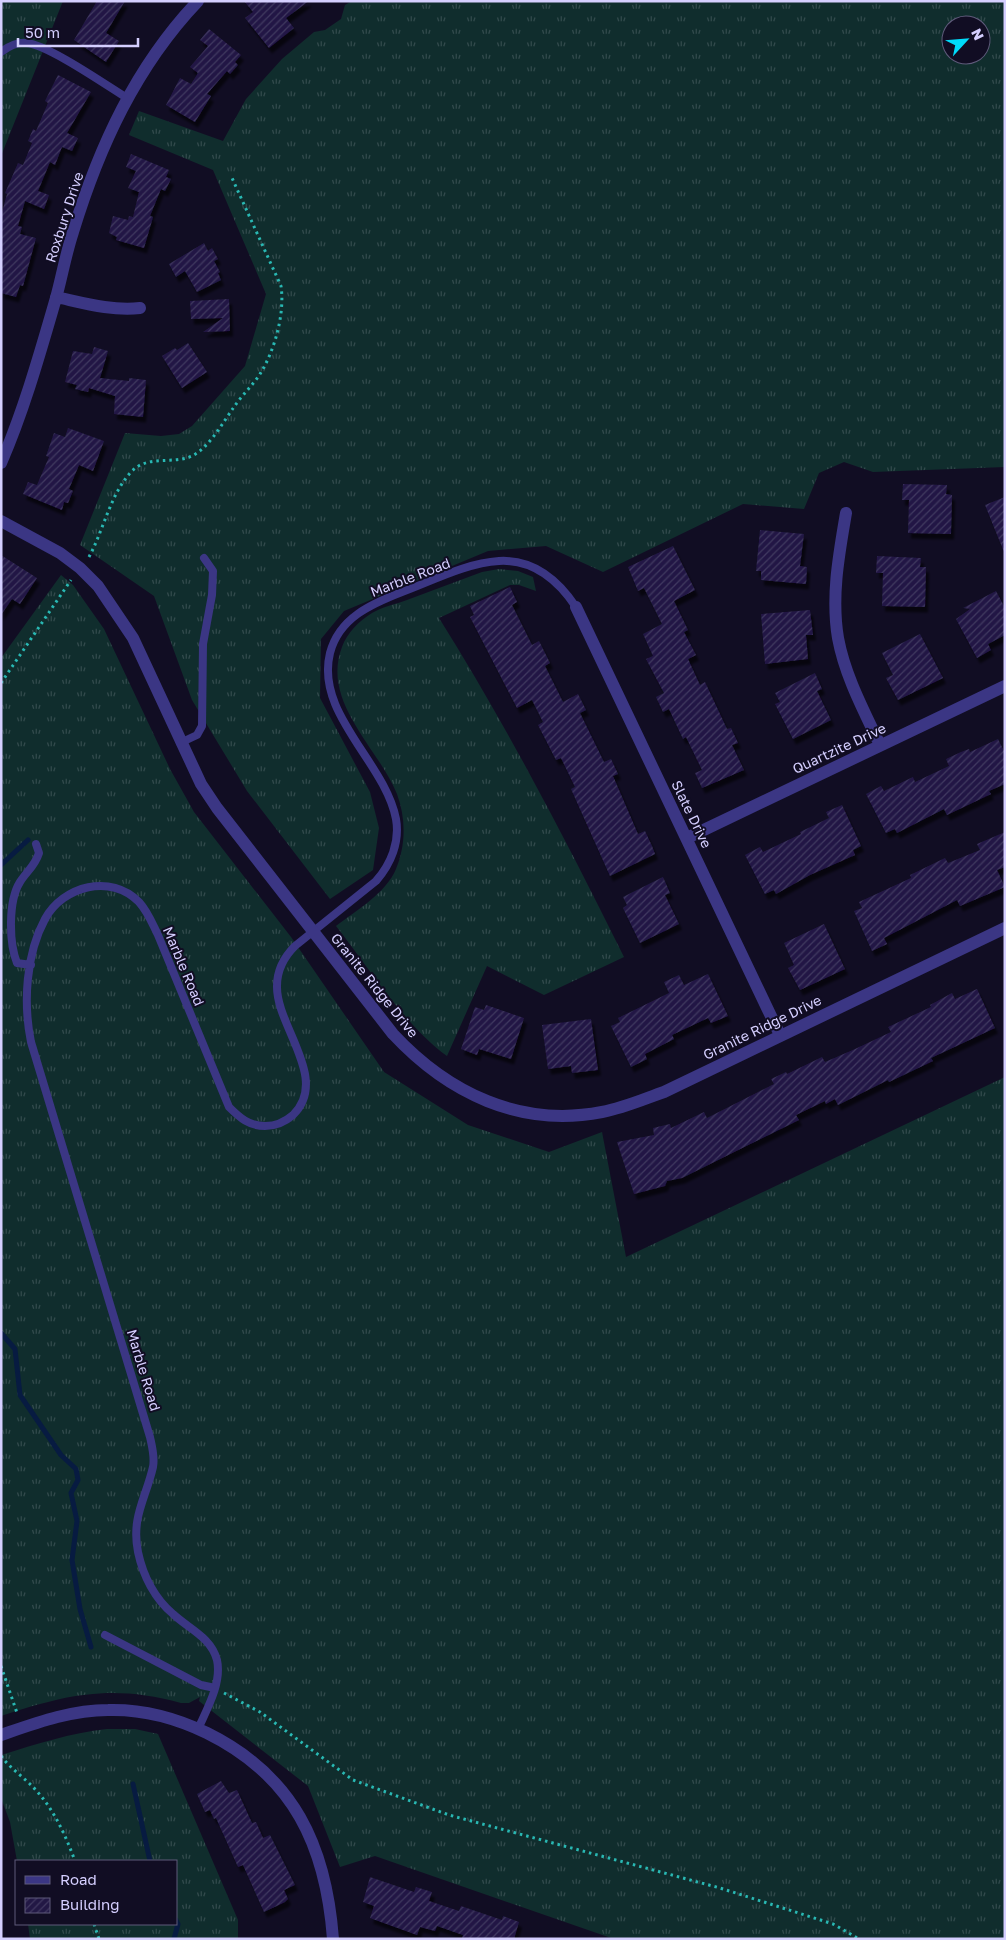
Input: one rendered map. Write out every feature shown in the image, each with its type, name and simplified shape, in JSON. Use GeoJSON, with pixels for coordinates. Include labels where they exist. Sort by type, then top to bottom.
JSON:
{"type":"FeatureCollection","features":[{"type":"Feature","properties":{"kind":"street","name":"Roxbury Drive"},"geometry":{"type":"LineString","coordinates":[[1,463],[31,382],[72,233],[107,138],[127,98],[162,42],[198,1]]}},
{"type":"Feature","properties":{"kind":"street"},"geometry":{"type":"LineString","coordinates":[[56,296],[122,310],[140,308]]}},
{"type":"Feature","properties":{"kind":"street"},"geometry":{"type":"LineString","coordinates":[[846,513],[838,557],[835,591],[838,638],[844,662],[880,745]]}},
{"type":"Feature","properties":{"kind":"street","name":"Granite Ridge Drive"},"geometry":{"type":"LineString","coordinates":[[1,521],[60,554],[80,568],[98,586],[133,638],[180,743],[201,784],[217,808],[393,1034],[412,1054],[463,1091],[491,1103],[518,1111],[547,1115],[578,1115],[625,1106],[664,1092],[1005,928]]}},
{"type":"Feature","properties":{"kind":"street","name":"Slate Drive"},"geometry":{"type":"LineString","coordinates":[[576,607],[780,1035]]}},
{"type":"Feature","properties":{"kind":"street","name":"Quartzite Drive"},"geometry":{"type":"LineString","coordinates":[[687,838],[1005,686]]}},
{"type":"Feature","properties":{"kind":"street"},"geometry":{"type":"LineString","coordinates":[[1,1735],[42,1720],[77,1712],[136,1711],[165,1716],[198,1729],[249,1757],[271,1778],[292,1804],[308,1831],[320,1860],[328,1889],[333,1939]]}},
{"type":"Feature","properties":{"kind":"lane"},"geometry":{"type":"LineString","coordinates":[[1,52],[10,46],[25,42],[42,46],[127,98]]}},
{"type":"Feature","properties":{"kind":"lane"},"geometry":{"type":"LineString","coordinates":[[180,743],[197,735],[202,726],[203,644],[212,595],[213,571],[204,558]]}},
{"type":"Feature","properties":{"kind":"lane","name":"Marble Road"},"geometry":{"type":"LineString","coordinates":[[198,1729],[215,1688],[217,1660],[206,1639],[173,1615],[159,1600],[143,1570],[138,1551],[138,1514],[153,1466],[150,1437],[31,1042],[26,1001],[31,965],[45,919],[53,906],[64,897],[91,886],[106,886],[122,891],[138,901],[148,914],[155,928],[229,1107],[238,1117],[250,1124],[274,1126],[287,1120],[298,1110],[304,1100],[306,1085],[304,1068],[279,1002],[276,987],[278,970],[286,956],[312,931],[376,881],[386,869],[396,837],[396,820],[392,804],[344,720],[328,684],[327,665],[337,635],[348,621],[376,603],[489,561],[520,562],[535,567],[556,582],[576,607]]}},
{"type":"Feature","properties":{"kind":"lane"},"geometry":{"type":"LineString","coordinates":[[31,965],[18,963],[12,952],[11,928],[14,900],[19,883],[35,866],[39,854],[36,844]]}},
{"type":"Feature","properties":{"kind":"lane"},"geometry":{"type":"LineString","coordinates":[[106,1635],[201,1685],[215,1688]]}},
{"type":"Feature","properties":{"kind":"path"},"geometry":{"type":"LineString","coordinates":[[89,556],[99,538],[119,489],[131,472],[141,463],[180,459],[193,455],[223,424],[260,375],[270,354],[283,300],[281,286],[232,178]]}},
{"type":"Feature","properties":{"kind":"path"},"geometry":{"type":"LineString","coordinates":[[1,683],[71,580]]}},
{"type":"Feature","properties":{"kind":"path"},"geometry":{"type":"LineString","coordinates":[[1,1666],[17,1713]]}},
{"type":"Feature","properties":{"kind":"path"},"geometry":{"type":"LineString","coordinates":[[215,1688],[260,1712],[353,1780],[449,1815],[730,1891],[832,1924],[859,1939]]}},
{"type":"Feature","properties":{"kind":"path"},"geometry":{"type":"LineString","coordinates":[[1,1756],[10,1767],[33,1787],[50,1808],[66,1835],[75,1860]]}},
{"type":"Feature","properties":{"kind":"path"},"geometry":{"type":"LineString","coordinates":[[94,1925],[99,1939]]}},
{"type":"Feature","properties":{"kind":"green space"},"geometry":{"type":"Polygon","coordinates":[[[1,1],[63,1],[1,156],[1,1]]]}},
{"type":"Feature","properties":{"kind":"green space"},"geometry":{"type":"Polygon","coordinates":[[[352,1],[1005,1],[1005,467],[873,472],[844,462],[819,473],[804,509],[743,504],[603,572],[546,546],[488,551],[344,611],[321,639],[320,698],[370,792],[379,828],[373,870],[330,899],[247,791],[192,700],[154,596],[80,545],[125,433],[161,436],[179,434],[192,426],[245,366],[266,294],[213,170],[129,135],[139,111],[223,141],[246,99],[282,59],[314,32],[325,30],[341,19],[345,5],[352,1]]]}},
{"type":"Feature","properties":{"kind":"green space"},"geometry":{"type":"Polygon","coordinates":[[[499,569],[518,571],[533,577],[536,591],[519,585],[510,585],[439,618],[489,701],[536,786],[624,957],[544,995],[487,966],[447,1056],[432,1044],[402,1013],[336,926],[370,900],[391,878],[402,851],[404,831],[402,812],[397,794],[388,776],[354,724],[345,705],[339,687],[338,667],[342,647],[350,632],[372,613],[482,572],[499,569]]]}},
{"type":"Feature","properties":{"kind":"green space"},"geometry":{"type":"Polygon","coordinates":[[[61,575],[73,585],[104,629],[170,769],[194,812],[291,937],[384,1072],[468,1125],[549,1152],[602,1132],[626,1257],[1005,1077],[1005,1939],[614,1939],[375,1856],[340,1867],[308,1786],[199,1701],[200,1697],[189,1703],[181,1703],[133,1694],[90,1694],[47,1702],[1,1716],[1,658],[61,575]]]}},
{"type":"Feature","properties":{"kind":"green space"},"geometry":{"type":"Polygon","coordinates":[[[135,1729],[158,1734],[238,1920],[238,1939],[30,1939],[28,1925],[178,1925],[178,1860],[17,1860],[10,1822],[1,1798],[1,1755],[67,1736],[93,1731],[135,1729]]]}},
{"type":"Feature","properties":{"kind":"building"},"geometry":{"type":"Polygon","coordinates":[[[97,1],[125,1],[106,33],[119,41],[106,62],[74,40],[97,1]]]}},
{"type":"Feature","properties":{"kind":"building"},"geometry":{"type":"Polygon","coordinates":[[[244,1],[309,1],[286,18],[294,28],[269,48],[245,18],[253,12],[244,1]]]}},
{"type":"Feature","properties":{"kind":"building"},"geometry":{"type":"Polygon","coordinates":[[[209,29],[241,55],[235,62],[238,65],[230,74],[227,71],[207,94],[211,96],[195,122],[166,105],[180,78],[191,84],[198,73],[190,67],[208,46],[200,40],[209,29]]]}},
{"type":"Feature","properties":{"kind":"building"},"geometry":{"type":"Polygon","coordinates":[[[58,75],[91,92],[67,133],[78,138],[72,151],[62,147],[55,165],[50,162],[38,191],[49,195],[44,209],[25,201],[18,226],[22,227],[20,234],[36,238],[23,286],[20,285],[16,297],[1,293],[1,216],[7,194],[5,193],[18,163],[23,165],[32,143],[28,141],[33,129],[36,131],[48,103],[45,101],[58,75]]]}},
{"type":"Feature","properties":{"kind":"building"},"geometry":{"type":"Polygon","coordinates":[[[131,154],[169,170],[166,177],[171,179],[165,191],[161,189],[150,216],[153,217],[144,248],[116,240],[117,237],[109,233],[113,216],[128,220],[129,216],[133,217],[139,192],[128,188],[136,171],[126,167],[131,154]]]}},
{"type":"Feature","properties":{"kind":"building"},"geometry":{"type":"Polygon","coordinates":[[[204,243],[208,251],[212,248],[218,259],[214,261],[220,272],[218,273],[221,280],[197,292],[185,271],[176,277],[169,264],[204,243]]]}},
{"type":"Feature","properties":{"kind":"building"},"geometry":{"type":"Polygon","coordinates":[[[229,299],[230,331],[203,332],[223,318],[191,319],[190,301],[229,299]]]}},
{"type":"Feature","properties":{"kind":"building"},"geometry":{"type":"Polygon","coordinates":[[[188,343],[207,372],[182,388],[162,356],[188,343]]]}},
{"type":"Feature","properties":{"kind":"building"},"geometry":{"type":"Polygon","coordinates":[[[94,347],[108,351],[100,378],[129,381],[129,378],[146,380],[143,417],[114,414],[115,396],[89,388],[88,392],[75,389],[77,385],[65,382],[73,351],[92,354],[94,347]]]}},
{"type":"Feature","properties":{"kind":"building"},"geometry":{"type":"Polygon","coordinates":[[[68,428],[104,441],[93,471],[79,465],[69,489],[73,491],[68,503],[64,502],[62,510],[23,494],[28,482],[37,485],[49,457],[46,456],[54,433],[65,437],[68,428]]]}},
{"type":"Feature","properties":{"kind":"building"},"geometry":{"type":"Polygon","coordinates":[[[903,484],[947,485],[946,494],[952,495],[951,534],[908,533],[909,500],[902,500],[903,484]]]}},
{"type":"Feature","properties":{"kind":"building"},"geometry":{"type":"Polygon","coordinates":[[[1005,497],[1005,552],[1004,552],[985,505],[1005,497]]]}},
{"type":"Feature","properties":{"kind":"building"},"geometry":{"type":"Polygon","coordinates":[[[760,530],[804,534],[800,566],[807,567],[806,584],[761,580],[761,571],[756,571],[760,530]]]}},
{"type":"Feature","properties":{"kind":"building"},"geometry":{"type":"Polygon","coordinates":[[[673,546],[695,590],[674,601],[688,630],[684,632],[696,655],[688,659],[700,685],[705,682],[727,729],[731,728],[738,743],[732,745],[744,770],[702,788],[695,773],[702,770],[686,737],[683,739],[669,709],[663,712],[656,697],[664,693],[646,659],[653,656],[643,634],[662,624],[644,588],[638,591],[628,567],[673,546]]]}},
{"type":"Feature","properties":{"kind":"building"},"geometry":{"type":"Polygon","coordinates":[[[1,555],[37,578],[20,604],[12,599],[1,615],[1,555]]]}},
{"type":"Feature","properties":{"kind":"building"},"geometry":{"type":"Polygon","coordinates":[[[877,556],[921,558],[920,567],[926,567],[925,607],[882,606],[883,573],[876,573],[877,556]]]}},
{"type":"Feature","properties":{"kind":"building"},"geometry":{"type":"Polygon","coordinates":[[[510,587],[517,602],[512,605],[532,645],[539,641],[550,663],[545,666],[563,702],[578,694],[586,710],[580,713],[604,762],[611,759],[618,774],[613,776],[638,834],[645,831],[655,854],[610,876],[571,789],[575,787],[561,758],[556,760],[538,725],[543,722],[532,700],[517,708],[470,617],[474,615],[470,606],[510,587]]]}},
{"type":"Feature","properties":{"kind":"building"},"geometry":{"type":"Polygon","coordinates":[[[996,591],[1005,608],[1005,635],[988,644],[991,650],[977,658],[956,619],[970,609],[963,608],[996,591]]]}},
{"type":"Feature","properties":{"kind":"building"},"geometry":{"type":"Polygon","coordinates":[[[810,610],[813,635],[806,635],[808,659],[765,664],[761,614],[810,610]]]}},
{"type":"Feature","properties":{"kind":"building"},"geometry":{"type":"Polygon","coordinates":[[[920,634],[943,678],[898,700],[886,678],[893,675],[882,653],[920,634]]]}},
{"type":"Feature","properties":{"kind":"building"},"geometry":{"type":"Polygon","coordinates":[[[815,673],[822,689],[817,691],[831,720],[793,739],[775,704],[780,702],[775,693],[815,673]]]}},
{"type":"Feature","properties":{"kind":"building"},"geometry":{"type":"Polygon","coordinates":[[[998,739],[1005,753],[1005,784],[989,791],[991,794],[947,815],[944,809],[897,833],[895,829],[886,833],[866,794],[881,786],[884,791],[913,777],[915,782],[949,766],[946,759],[969,749],[970,752],[998,739]]]}},
{"type":"Feature","properties":{"kind":"building"},"geometry":{"type":"Polygon","coordinates":[[[842,805],[861,846],[853,850],[855,855],[810,875],[776,894],[774,890],[765,894],[745,855],[760,847],[763,852],[801,834],[800,832],[829,818],[826,812],[842,805]]]}},
{"type":"Feature","properties":{"kind":"building"},"geometry":{"type":"Polygon","coordinates":[[[1005,832],[1005,867],[997,870],[1005,887],[960,906],[957,900],[884,938],[887,944],[872,951],[854,911],[862,908],[859,902],[911,878],[910,875],[945,858],[948,863],[980,850],[977,844],[1005,832]]]}},
{"type":"Feature","properties":{"kind":"building"},"geometry":{"type":"Polygon","coordinates":[[[663,877],[670,893],[665,895],[679,924],[640,943],[623,908],[627,905],[623,897],[663,877]]]}},
{"type":"Feature","properties":{"kind":"building"},"geometry":{"type":"Polygon","coordinates":[[[824,924],[845,969],[800,990],[788,968],[794,965],[784,943],[824,924]]]}},
{"type":"Feature","properties":{"kind":"building"},"geometry":{"type":"Polygon","coordinates":[[[708,974],[728,1016],[711,1023],[708,1018],[672,1035],[674,1039],[645,1054],[647,1059],[631,1067],[611,1026],[620,1022],[618,1018],[669,993],[664,982],[679,975],[684,985],[708,974]]]}},
{"type":"Feature","properties":{"kind":"building"},"geometry":{"type":"Polygon","coordinates":[[[977,989],[995,1028],[931,1058],[933,1061],[889,1082],[888,1080],[838,1105],[835,1099],[826,1104],[825,1101],[796,1115],[799,1120],[682,1178],[667,1181],[665,1186],[634,1194],[617,1142],[654,1135],[653,1128],[670,1124],[671,1128],[704,1112],[707,1118],[774,1084],[771,1079],[786,1072],[787,1074],[822,1057],[825,1062],[891,1032],[888,1027],[931,1007],[930,1005],[952,993],[955,999],[977,989]]]}},
{"type":"Feature","properties":{"kind":"building"},"geometry":{"type":"Polygon","coordinates":[[[486,1005],[524,1018],[511,1059],[479,1049],[477,1055],[461,1049],[475,1007],[484,1010],[486,1005]]]}},
{"type":"Feature","properties":{"kind":"building"},"geometry":{"type":"Polygon","coordinates":[[[591,1019],[598,1070],[572,1073],[571,1066],[548,1069],[542,1025],[591,1019]]]}},
{"type":"Feature","properties":{"kind":"building"},"geometry":{"type":"Polygon","coordinates":[[[221,1781],[229,1793],[237,1790],[252,1823],[256,1822],[263,1838],[270,1835],[295,1885],[284,1890],[288,1899],[285,1902],[264,1912],[243,1865],[238,1867],[216,1818],[214,1819],[210,1810],[205,1812],[197,1794],[221,1781]]]}},
{"type":"Feature","properties":{"kind":"building"},"geometry":{"type":"Polygon","coordinates":[[[370,1877],[414,1892],[416,1887],[432,1892],[429,1901],[459,1911],[461,1906],[502,1920],[503,1916],[519,1922],[514,1939],[462,1939],[463,1935],[437,1926],[435,1931],[420,1927],[417,1935],[370,1918],[374,1906],[363,1902],[370,1877]]]}},
{"type":"Feature","properties":{"kind":"waterway"},"geometry":{"type":"LineString","coordinates":[[1,865],[28,840]]}},
{"type":"Feature","properties":{"kind":"waterway"},"geometry":{"type":"LineString","coordinates":[[1,1333],[15,1349],[20,1395],[61,1455],[76,1469],[78,1480],[71,1493],[77,1521],[72,1560],[80,1609],[91,1647]]}},
{"type":"Feature","properties":{"kind":"waterway"},"geometry":{"type":"LineString","coordinates":[[133,1784],[150,1860]]}},
{"type":"Feature","properties":{"kind":"waterway"},"geometry":{"type":"LineString","coordinates":[[174,1939],[178,1925]]}}]}
